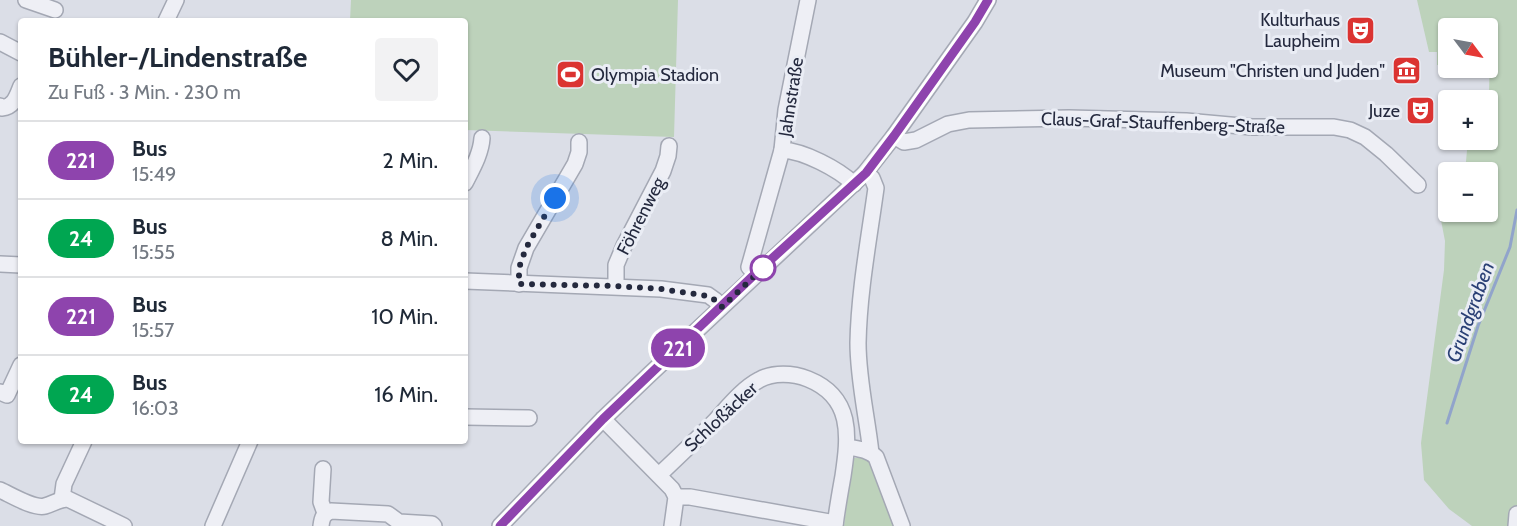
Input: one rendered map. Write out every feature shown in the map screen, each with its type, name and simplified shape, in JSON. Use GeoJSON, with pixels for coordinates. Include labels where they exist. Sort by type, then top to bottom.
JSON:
{"type":"FeatureCollection","features":[{"type":"Feature","properties":{"kind":"street"},"geometry":{"type":"LineString","coordinates":[[26,0],[55,10]]}},
{"type":"Feature","properties":{"kind":"street"},"geometry":{"type":"LineString","coordinates":[[168,18],[176,0]]}},
{"type":"Feature","properties":{"kind":"street","name":"Jahnstraße"},"geometry":{"type":"LineString","coordinates":[[808,0],[786,110],[782,150],[795,151],[806,156],[842,174],[854,184]]}},
{"type":"Feature","properties":{"kind":"street"},"geometry":{"type":"LineString","coordinates":[[500,526],[603,419],[755,274],[866,173],[975,22],[988,0]]}},
{"type":"Feature","properties":{"kind":"street"},"geometry":{"type":"LineString","coordinates":[[0,42],[18,51]]}},
{"type":"Feature","properties":{"kind":"street"},"geometry":{"type":"LineString","coordinates":[[0,106],[8,107],[14,103],[18,93]]}},
{"type":"Feature","properties":{"kind":"street","name":"Claus-Graf-Stauffenberg-Straße"},"geometry":{"type":"LineString","coordinates":[[894,136],[904,142],[916,140],[948,124],[969,120],[1093,118],[1186,121],[1252,127],[1334,128],[1350,130],[1365,137],[1418,185]]}},
{"type":"Feature","properties":{"kind":"street"},"geometry":{"type":"LineString","coordinates":[[468,177],[482,138]]}},
{"type":"Feature","properties":{"kind":"street"},"geometry":{"type":"LineString","coordinates":[[519,284],[519,268],[526,248],[575,164],[579,142]]}},
{"type":"Feature","properties":{"kind":"street","name":"Föhrenweg"},"geometry":{"type":"LineString","coordinates":[[616,286],[616,266],[663,171],[669,146]]}},
{"type":"Feature","properties":{"kind":"street"},"geometry":{"type":"LineString","coordinates":[[755,274],[749,267],[782,150]]}},
{"type":"Feature","properties":{"kind":"street"},"geometry":{"type":"LineString","coordinates":[[866,173],[872,178],[876,188],[860,310],[858,344],[861,391],[871,453]]}},
{"type":"Feature","properties":{"kind":"street"},"geometry":{"type":"LineString","coordinates":[[0,264],[18,265]]}},
{"type":"Feature","properties":{"kind":"street"},"geometry":{"type":"LineString","coordinates":[[468,281],[661,289],[708,296],[722,307]]}},
{"type":"Feature","properties":{"kind":"street"},"geometry":{"type":"LineString","coordinates":[[0,392],[7,395],[18,371]]}},
{"type":"Feature","properties":{"kind":"street","name":"Schloßäcker"},"geometry":{"type":"LineString","coordinates":[[659,475],[747,388],[759,380],[774,375],[800,376],[819,385],[836,400]]}},
{"type":"Feature","properties":{"kind":"street"},"geometry":{"type":"LineString","coordinates":[[676,497],[690,497],[835,525],[847,447],[845,419],[836,400],[861,391]]}},
{"type":"Feature","properties":{"kind":"street"},"geometry":{"type":"LineString","coordinates":[[468,417],[529,418]]}},
{"type":"Feature","properties":{"kind":"street"},"geometry":{"type":"LineString","coordinates":[[603,419],[672,489],[676,497],[672,526]]}},
{"type":"Feature","properties":{"kind":"street"},"geometry":{"type":"LineString","coordinates":[[62,499],[64,484],[83,444]]}},
{"type":"Feature","properties":{"kind":"street"},"geometry":{"type":"LineString","coordinates":[[213,526],[248,444]]}},
{"type":"Feature","properties":{"kind":"street"},"geometry":{"type":"LineString","coordinates":[[847,447],[864,450],[876,458],[902,526]]}},
{"type":"Feature","properties":{"kind":"street"},"geometry":{"type":"LineString","coordinates":[[323,469],[321,502],[323,520]]}},
{"type":"Feature","properties":{"kind":"street"},"geometry":{"type":"LineString","coordinates":[[0,490],[37,507],[62,499],[73,501],[124,526]]}},
{"type":"Feature","properties":{"kind":"street"},"geometry":{"type":"LineString","coordinates":[[323,520],[331,511],[388,514],[399,522],[434,526]]}},
{"type":"Feature","properties":{"kind":"street"},"geometry":{"type":"LineString","coordinates":[[1516,526],[1517,514]]}},
{"type":"Feature","properties":{"kind":"green space","name":"Olympia Stadion"},"geometry":{"type":"Polygon","coordinates":[[[351,0],[678,0],[674,137],[468,130],[468,18],[350,18],[351,0]]]}},
{"type":"Feature","properties":{"kind":"green space"},"geometry":{"type":"Polygon","coordinates":[[[1417,0],[1517,0],[1517,526],[1472,526],[1449,509],[1424,480],[1421,443],[1444,270],[1445,241],[1441,222],[1498,222],[1498,162],[1466,162],[1467,150],[1498,150],[1498,90],[1489,90],[1489,78],[1498,78],[1498,18],[1438,18],[1438,65],[1437,52],[1429,52],[1417,0]]]}},
{"type":"Feature","properties":{"kind":"green space"},"geometry":{"type":"Polygon","coordinates":[[[852,458],[861,458],[870,462],[896,526],[844,526],[852,458]]]}},
{"type":"Feature","properties":{"kind":"waterway","name":"Grundgraben"},"geometry":{"type":"LineString","coordinates":[[1447,423],[1478,326],[1510,247],[1517,210]]}},
{"type":"Feature","properties":{"kind":"bus line","name":"221"},"geometry":{"type":"LineString","coordinates":[[500,526],[603,419],[755,274],[866,173],[975,22],[988,0]]}},
{"type":"Feature","properties":{"kind":"place","name":"Kulturhaus Laupheim"},"geometry":{"type":"Point","coordinates":[1361,30]}},
{"type":"Feature","properties":{"kind":"place","name":"Museum \"Christen und Juden\""},"geometry":{"type":"Point","coordinates":[1406,71]}},
{"type":"Feature","properties":{"kind":"place","name":"Olympia Stadion"},"geometry":{"type":"Point","coordinates":[570,75]}},
{"type":"Feature","properties":{"kind":"place","name":"Juze"},"geometry":{"type":"Point","coordinates":[1421,111]}},
{"type":"Feature","properties":{"kind":"route"},"geometry":{"type":"LineString","coordinates":[[555,198],[526,248],[519,268],[519,284],[661,289],[708,296],[722,307],[763,268]]}}]}
